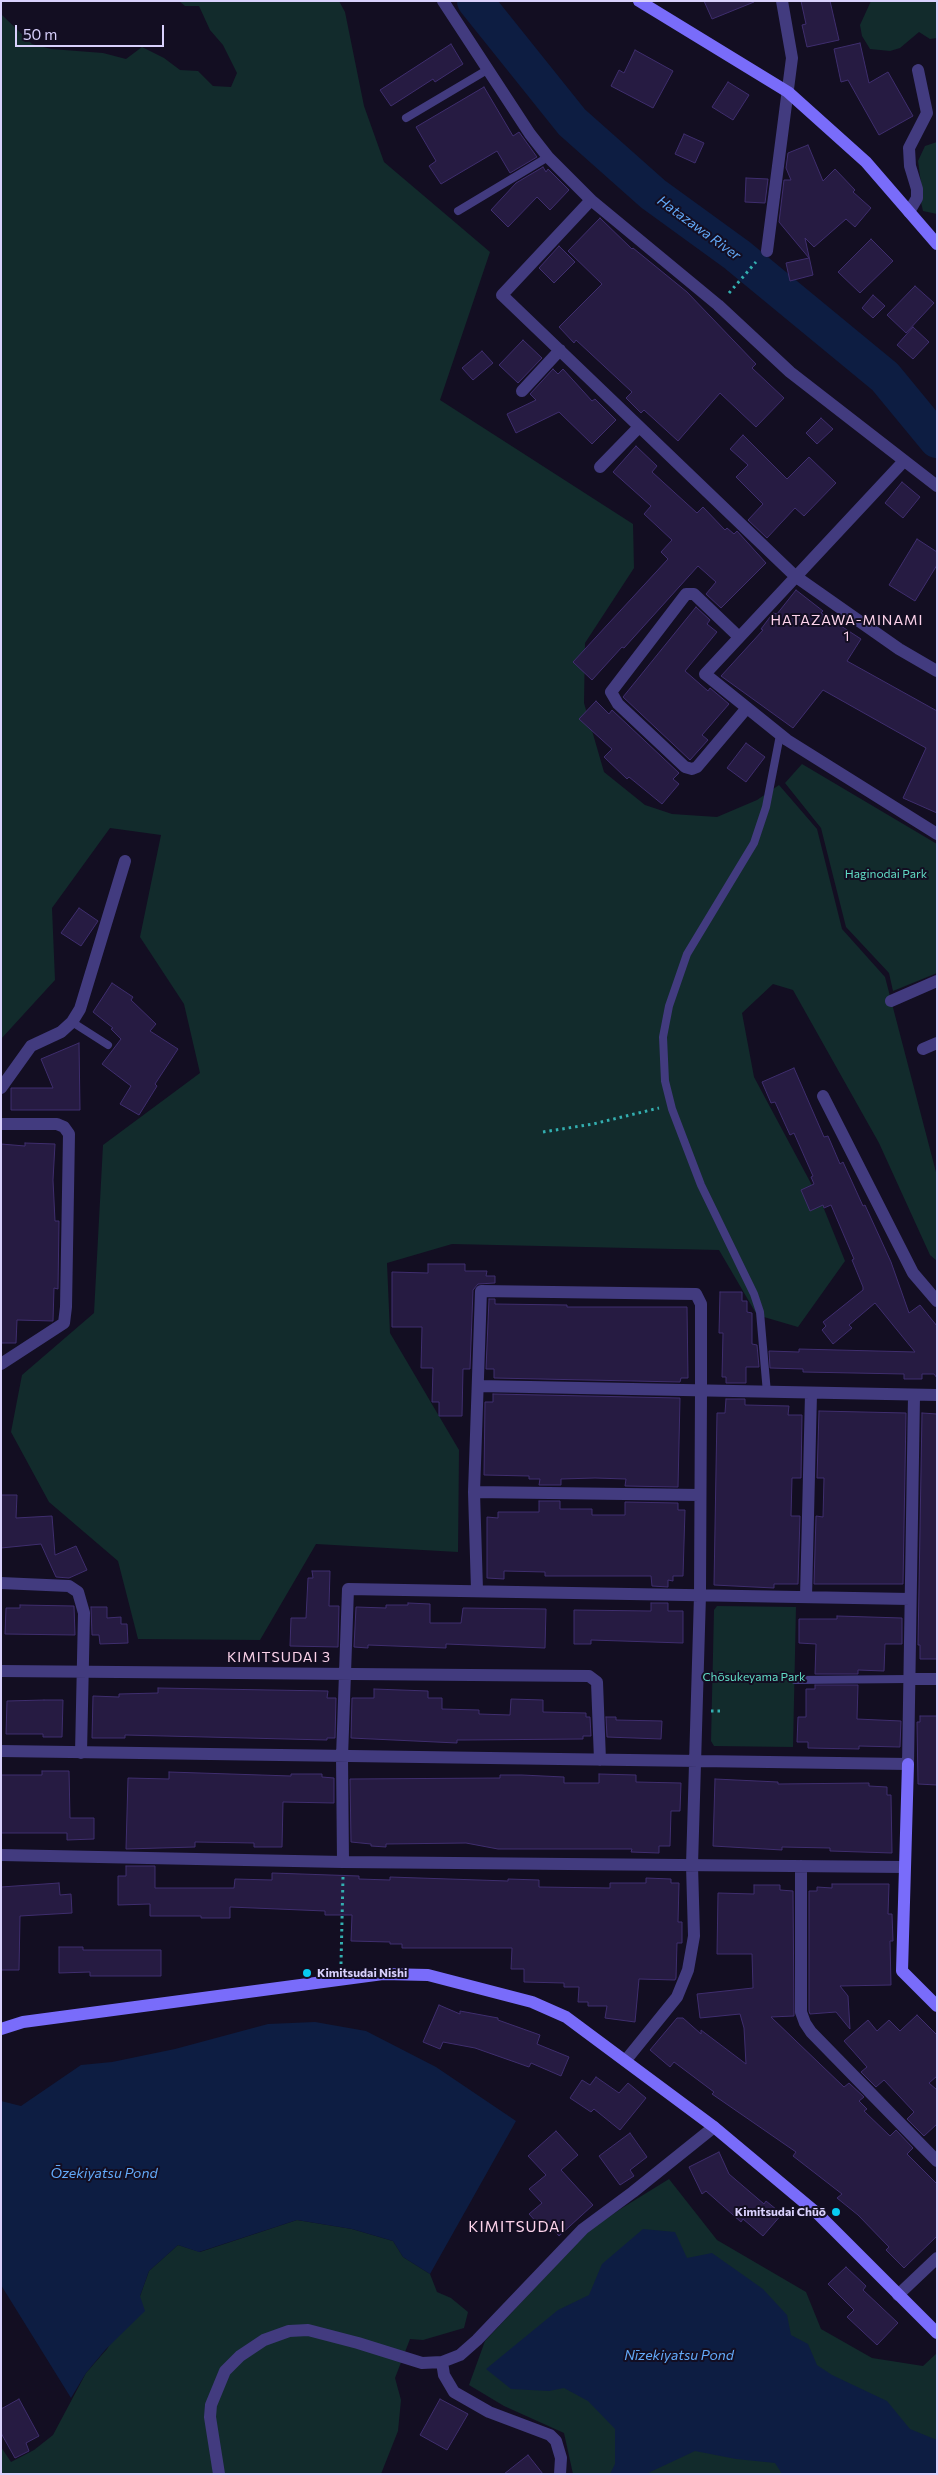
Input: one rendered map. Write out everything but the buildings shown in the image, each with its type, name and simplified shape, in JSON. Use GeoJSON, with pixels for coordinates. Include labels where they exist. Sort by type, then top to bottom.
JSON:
{"type":"FeatureCollection","features":[{"type":"Feature","properties":{"kind":"street"},"geometry":{"type":"LineString","coordinates":[[443,1],[487,70],[548,157],[591,200],[718,305],[790,372],[903,462],[937,486]]}},
{"type":"Feature","properties":{"kind":"street"},"geometry":{"type":"LineString","coordinates":[[639,1],[788,92],[866,162],[937,244]]}},
{"type":"Feature","properties":{"kind":"street"},"geometry":{"type":"LineString","coordinates":[[767,251],[792,58],[782,1]]}},
{"type":"Feature","properties":{"kind":"street"},"geometry":{"type":"LineString","coordinates":[[909,212],[917,198],[917,189],[910,166],[909,148],[927,113],[918,70]]}},
{"type":"Feature","properties":{"kind":"street"},"geometry":{"type":"LineString","coordinates":[[591,200],[502,295],[795,576],[899,648],[937,671]]}},
{"type":"Feature","properties":{"kind":"street"},"geometry":{"type":"LineString","coordinates":[[522,391],[560,350]]}},
{"type":"Feature","properties":{"kind":"street"},"geometry":{"type":"LineString","coordinates":[[600,467],[639,427]]}},
{"type":"Feature","properties":{"kind":"street"},"geometry":{"type":"LineString","coordinates":[[903,462],[705,674],[746,709],[780,734],[937,834]]}},
{"type":"Feature","properties":{"kind":"street"},"geometry":{"type":"LineString","coordinates":[[740,637],[694,594],[686,594],[611,692],[618,704],[685,768],[692,769],[697,767],[746,709]]}},
{"type":"Feature","properties":{"kind":"street"},"geometry":{"type":"LineString","coordinates":[[1,1088],[31,1046],[61,1032],[72,1022],[80,1010],[125,861]]}},
{"type":"Feature","properties":{"kind":"street"},"geometry":{"type":"LineString","coordinates":[[891,1000],[937,981]]}},
{"type":"Feature","properties":{"kind":"street"},"geometry":{"type":"LineString","coordinates":[[922,1048],[937,1043]]}},
{"type":"Feature","properties":{"kind":"street"},"geometry":{"type":"LineString","coordinates":[[823,1096],[913,1273],[937,1302]]}},
{"type":"Feature","properties":{"kind":"street"},"geometry":{"type":"LineString","coordinates":[[1,1124],[57,1124],[64,1127],[69,1134],[66,1307],[64,1323],[1,1364]]}},
{"type":"Feature","properties":{"kind":"street"},"geometry":{"type":"LineString","coordinates":[[477,1590],[474,1492],[481,1291],[696,1294],[702,1304],[700,1595],[692,1865],[694,1936],[688,1970],[678,1997],[626,2060]]}},
{"type":"Feature","properties":{"kind":"street"},"geometry":{"type":"LineString","coordinates":[[479,1386],[937,1395]]}},
{"type":"Feature","properties":{"kind":"street"},"geometry":{"type":"LineString","coordinates":[[806,1596],[811,1394]]}},
{"type":"Feature","properties":{"kind":"street"},"geometry":{"type":"LineString","coordinates":[[914,1396],[908,1764],[902,1970],[937,2006]]}},
{"type":"Feature","properties":{"kind":"street"},"geometry":{"type":"LineString","coordinates":[[474,1492],[700,1495]]}},
{"type":"Feature","properties":{"kind":"street"},"geometry":{"type":"LineString","coordinates":[[1,1582],[69,1586],[78,1592],[84,1613],[81,1753]]}},
{"type":"Feature","properties":{"kind":"street"},"geometry":{"type":"LineString","coordinates":[[343,1868],[342,1757],[348,1589],[910,1599]]}},
{"type":"Feature","properties":{"kind":"street"},"geometry":{"type":"LineString","coordinates":[[1,1671],[593,1678],[598,1682],[600,1760]]}},
{"type":"Feature","properties":{"kind":"street"},"geometry":{"type":"LineString","coordinates":[[909,1679],[937,1679]]}},
{"type":"Feature","properties":{"kind":"street"},"geometry":{"type":"LineString","coordinates":[[1,1751],[908,1764]]}},
{"type":"Feature","properties":{"kind":"street"},"geometry":{"type":"LineString","coordinates":[[1,1855],[343,1868],[692,1865],[904,1867]]}},
{"type":"Feature","properties":{"kind":"street"},"geometry":{"type":"LineString","coordinates":[[801,1866],[801,2012],[805,2023],[811,2032],[937,2161]]}},
{"type":"Feature","properties":{"kind":"street"},"geometry":{"type":"LineString","coordinates":[[1,2029],[22,2022],[383,1974],[428,1976],[532,2002],[566,2017],[714,2127],[818,2214],[937,2333]]}},
{"type":"Feature","properties":{"kind":"street"},"geometry":{"type":"LineString","coordinates":[[219,2474],[210,2417],[210,2405],[225,2371],[240,2356],[264,2340],[289,2330],[308,2330],[358,2343],[405,2360],[422,2363],[442,2362],[460,2355],[477,2340],[582,2229],[634,2192],[714,2127]]}},
{"type":"Feature","properties":{"kind":"street"},"geometry":{"type":"LineString","coordinates":[[898,2295],[937,2258]]}},
{"type":"Feature","properties":{"kind":"street"},"geometry":{"type":"LineString","coordinates":[[442,2362],[444,2375],[450,2386],[460,2396],[489,2412],[550,2435],[556,2440],[561,2458],[560,2474]]}},
{"type":"Feature","properties":{"kind":"lane"},"geometry":{"type":"LineString","coordinates":[[406,118],[487,70]]}},
{"type":"Feature","properties":{"kind":"lane"},"geometry":{"type":"LineString","coordinates":[[458,212],[548,157]]}},
{"type":"Feature","properties":{"kind":"lane"},"geometry":{"type":"LineString","coordinates":[[767,1393],[760,1312],[701,1185],[672,1109],[665,1081],[663,1037],[669,1006],[687,954],[754,843],[766,807],[780,734]]}},
{"type":"Feature","properties":{"kind":"lane"},"geometry":{"type":"LineString","coordinates":[[72,1022],[108,1045]]}},
{"type":"Feature","properties":{"kind":"lane"},"geometry":{"type":"LineString","coordinates":[[795,1680],[909,1679]]}},
{"type":"Feature","properties":{"kind":"path"},"geometry":{"type":"LineString","coordinates":[[718,305],[767,251]]}},
{"type":"Feature","properties":{"kind":"path"},"geometry":{"type":"LineString","coordinates":[[543,1132],[593,1124],[662,1108],[672,1109]]}},
{"type":"Feature","properties":{"kind":"path"},"geometry":{"type":"LineString","coordinates":[[341,1968],[343,1868]]}},
{"type":"Feature","properties":{"kind":"green space"},"geometry":{"type":"Polygon","coordinates":[[[179,1],[339,1],[345,12],[364,106],[384,162],[490,252],[440,400],[633,524],[634,568],[585,643],[584,703],[604,772],[645,805],[672,814],[717,817],[757,800],[779,785],[817,829],[842,929],[885,977],[937,1176],[937,1261],[930,1255],[879,1143],[793,990],[773,984],[742,1013],[754,1077],[822,1204],[845,1261],[798,1327],[757,1315],[719,1250],[452,1244],[387,1263],[390,1333],[459,1450],[458,1552],[316,1544],[260,1640],[138,1639],[118,1561],[49,1502],[11,1432],[22,1375],[94,1313],[103,1145],[200,1073],[184,1004],[140,937],[161,835],[110,828],[52,908],[55,980],[1,1039],[1,14],[32,44],[51,49],[103,53],[126,59],[142,47],[164,58],[180,70],[198,71],[213,86],[231,87],[237,73],[223,45],[210,30],[199,6],[185,6],[179,1]]]}},
{"type":"Feature","properties":{"kind":"green space"},"geometry":{"type":"Polygon","coordinates":[[[871,1],[937,1],[937,38],[930,39],[919,32],[900,48],[890,51],[870,49],[862,36],[860,25],[871,1]]]}},
{"type":"Feature","properties":{"kind":"green space"},"geometry":{"type":"Polygon","coordinates":[[[937,142],[937,214],[923,211],[920,198],[921,183],[918,161],[925,146],[937,142]]]}},
{"type":"Feature","properties":{"kind":"green space","name":"Haginodai Park"},"geometry":{"type":"Polygon","coordinates":[[[802,764],[937,844],[937,973],[893,991],[889,973],[846,927],[821,828],[785,783],[802,764]]]}},
{"type":"Feature","properties":{"kind":"green space","name":"Chōsukeyama Park"},"geometry":{"type":"Polygon","coordinates":[[[717,1606],[796,1607],[793,1747],[714,1746],[711,1741],[714,1610],[717,1606]]]}},
{"type":"Feature","properties":{"kind":"green space","name":"Nīzekiyatsu Pond"},"geometry":{"type":"Polygon","coordinates":[[[669,2179],[717,2240],[806,2292],[821,2329],[872,2358],[923,2366],[937,2353],[937,2474],[573,2474],[564,2433],[504,2406],[469,2385],[485,2341],[587,2232],[669,2179]]]}},
{"type":"Feature","properties":{"kind":"green space"},"geometry":{"type":"Polygon","coordinates":[[[297,2220],[352,2229],[393,2241],[403,2257],[430,2274],[437,2292],[451,2298],[468,2312],[464,2328],[423,2340],[410,2339],[395,2378],[401,2400],[398,2431],[381,2474],[1,2474],[1,2447],[11,2462],[34,2450],[53,2435],[86,2373],[107,2349],[140,2296],[149,2271],[178,2245],[200,2252],[297,2220]]]}},
{"type":"Feature","properties":{"kind":"water","name":"Ōzekiyatsu Pond"},"geometry":{"type":"Polygon","coordinates":[[[315,2022],[366,2031],[436,2067],[516,2121],[430,2274],[403,2257],[393,2241],[352,2229],[297,2220],[199,2252],[178,2245],[149,2271],[140,2296],[145,2311],[106,2349],[86,2373],[71,2398],[1,2285],[1,2101],[21,2106],[81,2065],[112,2062],[175,2049],[268,2024],[315,2022]]]}},
{"type":"Feature","properties":{"kind":"water","name":"Nīzekiyatsu Pond"},"geometry":{"type":"Polygon","coordinates":[[[643,2229],[675,2232],[687,2258],[712,2253],[763,2289],[787,2315],[791,2335],[808,2344],[817,2365],[832,2375],[887,2401],[910,2429],[937,2440],[937,2474],[782,2474],[775,2463],[736,2459],[695,2451],[646,2474],[610,2474],[615,2464],[615,2429],[588,2401],[564,2388],[549,2391],[511,2389],[486,2369],[558,2310],[589,2295],[602,2264],[643,2229]]]}},
{"type":"Feature","properties":{"kind":"waterway","name":"Hatazawa River"},"geometry":{"type":"LineString","coordinates":[[475,1],[572,122],[653,194],[737,255],[885,377],[937,440]]}},
{"type":"Feature","properties":{"kind":"place","name":"Kimitsudai Nishi"},"geometry":{"type":"Point","coordinates":[307,1973]}},
{"type":"Feature","properties":{"kind":"place","name":"Kimitsudai Chūō"},"geometry":{"type":"Point","coordinates":[836,2212]}},
{"type":"Feature","properties":{"kind":"district","name":"HATAZAWA-MINAMI 1"},"geometry":{"type":"Point","coordinates":[847,628]}},
{"type":"Feature","properties":{"kind":"district","name":"KIMITSUDAI 3"},"geometry":{"type":"Point","coordinates":[279,1657]}},
{"type":"Feature","properties":{"kind":"district","name":"KIMITSUDAI"},"geometry":{"type":"Point","coordinates":[517,2227]}}]}
